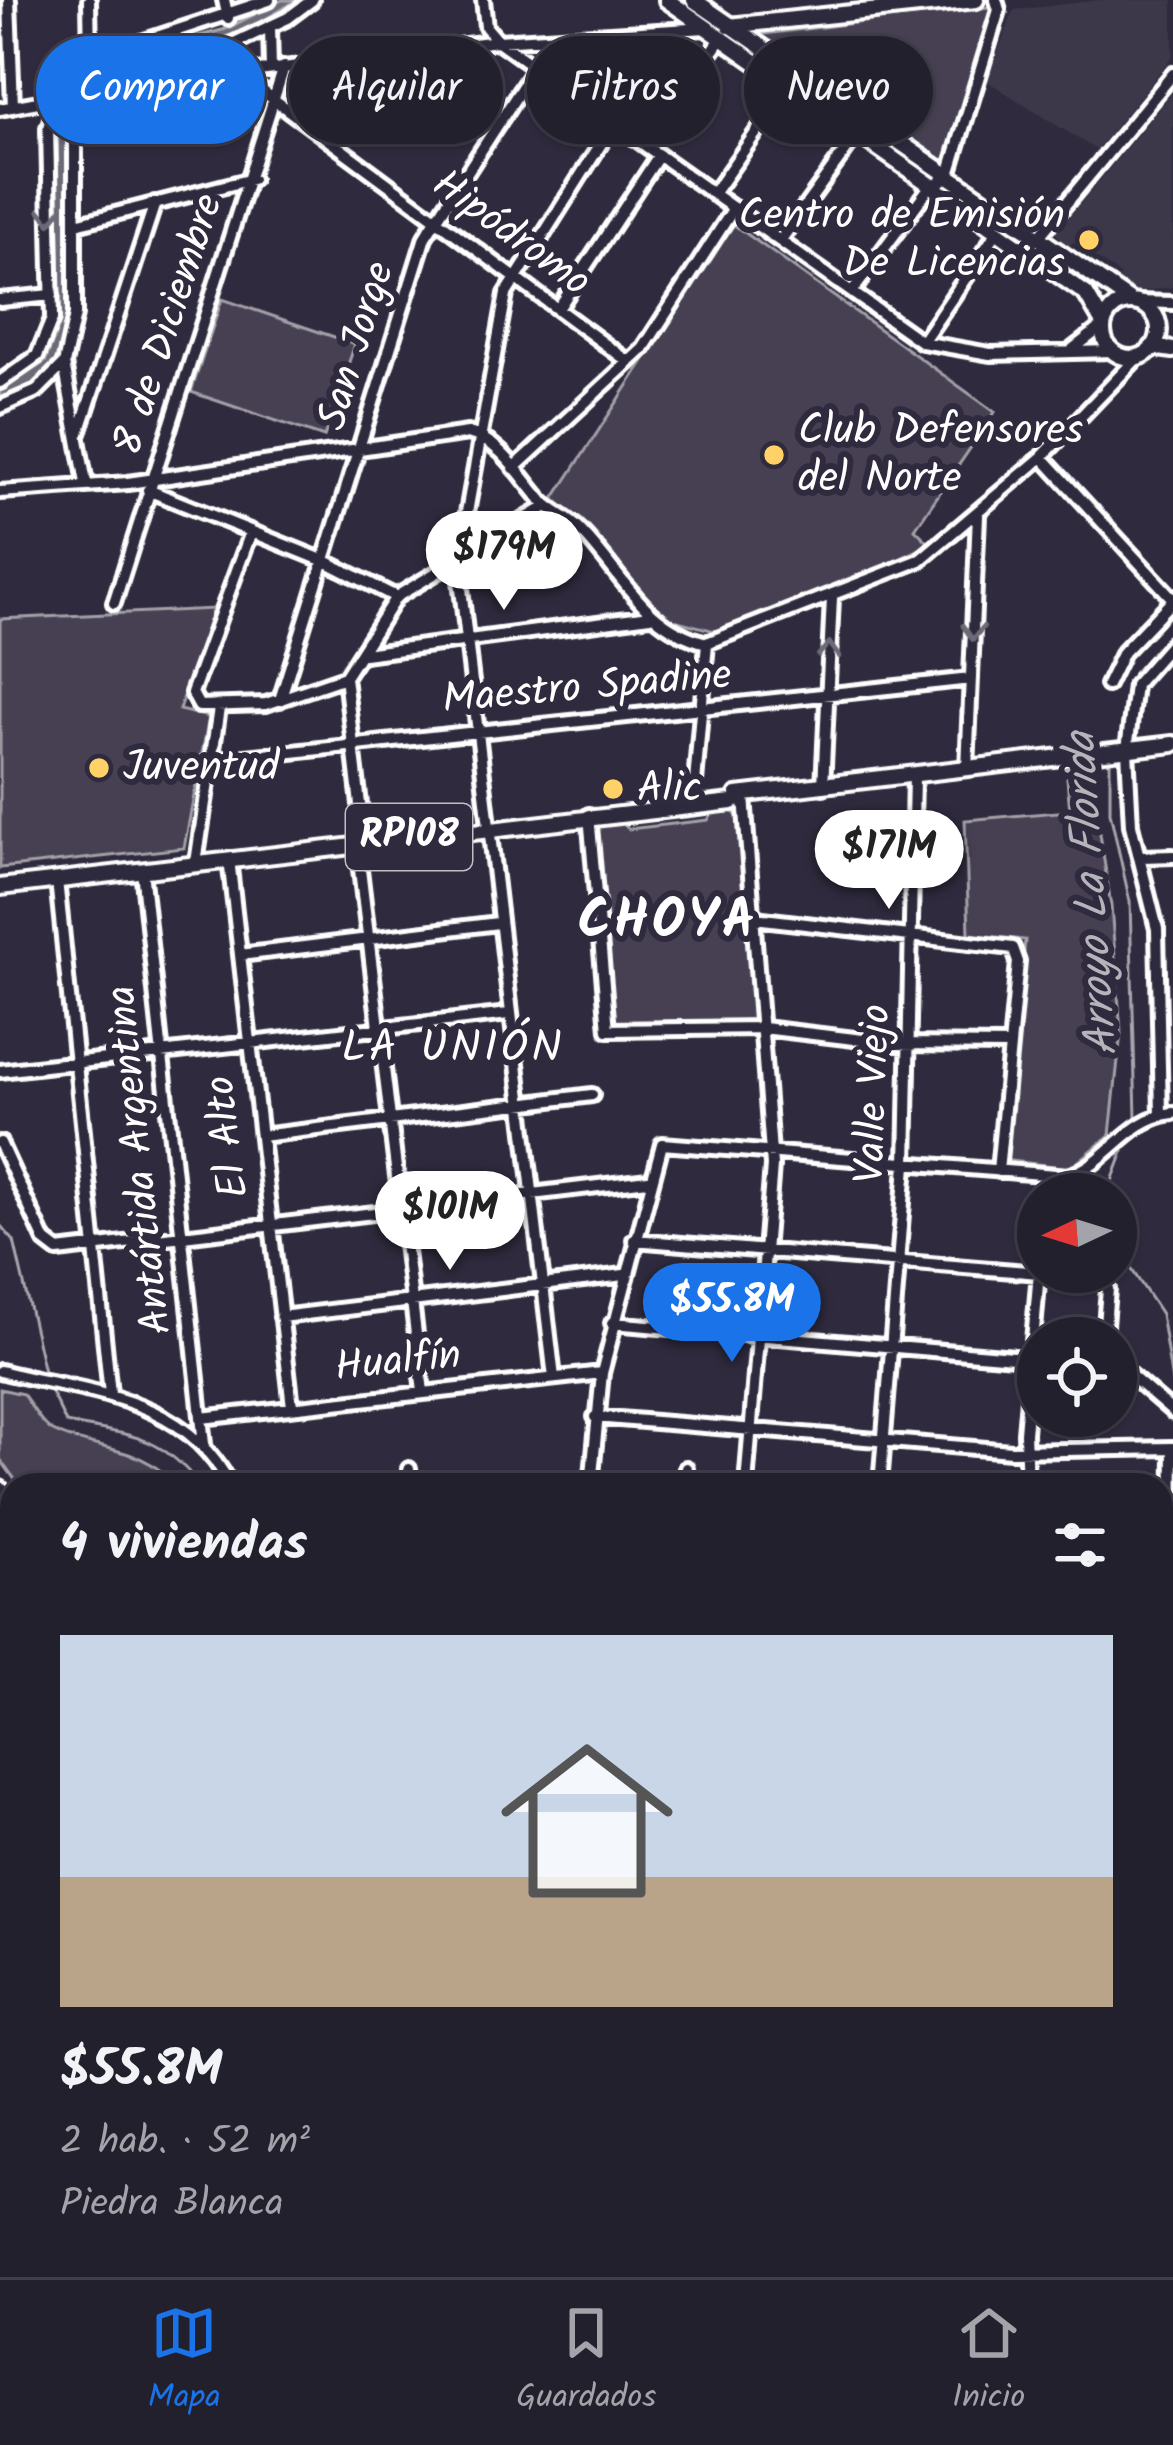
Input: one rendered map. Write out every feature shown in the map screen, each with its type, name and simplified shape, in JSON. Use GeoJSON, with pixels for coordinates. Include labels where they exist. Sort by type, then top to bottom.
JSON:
{"type":"FeatureCollection","features":[{"type":"Feature","properties":{"kind":"main road"},"geometry":{"type":"LineString","coordinates":[[667,0],[706,28],[726,32],[857,6],[976,0]]}},
{"type":"Feature","properties":{"kind":"main road"},"geometry":{"type":"LineString","coordinates":[[694,0],[744,47]]}},
{"type":"Feature","properties":{"kind":"main road"},"geometry":{"type":"LineString","coordinates":[[726,32],[744,45]]}},
{"type":"Feature","properties":{"kind":"main road"},"geometry":{"type":"LineString","coordinates":[[881,144],[931,185],[1086,294],[1114,351],[1173,350]]}},
{"type":"Feature","properties":{"kind":"main road"},"geometry":{"type":"LineString","coordinates":[[890,144],[1155,317],[1158,332],[1146,351]]}},
{"type":"Feature","properties":{"kind":"main road"},"geometry":{"type":"LineString","coordinates":[[1103,325],[1113,308],[1134,302]]}},
{"type":"Feature","properties":{"kind":"main road","name":"RP108"},"geometry":{"type":"LineString","coordinates":[[0,887],[1173,744]]}},
{"type":"Feature","properties":{"kind":"street"},"geometry":{"type":"LineString","coordinates":[[9,0],[6,108],[36,104]]}},
{"type":"Feature","properties":{"kind":"street"},"geometry":{"type":"LineString","coordinates":[[89,0],[90,36]]}},
{"type":"Feature","properties":{"kind":"street"},"geometry":{"type":"LineString","coordinates":[[224,0],[228,18]]}},
{"type":"Feature","properties":{"kind":"street"},"geometry":{"type":"LineString","coordinates":[[167,36],[269,0]]}},
{"type":"Feature","properties":{"kind":"street"},"geometry":{"type":"LineString","coordinates":[[249,36],[312,0]]}},
{"type":"Feature","properties":{"kind":"street"},"geometry":{"type":"LineString","coordinates":[[483,0],[486,27],[494,36]]}},
{"type":"Feature","properties":{"kind":"street"},"geometry":{"type":"LineString","coordinates":[[852,292],[931,185],[948,178],[999,10],[996,0]]}},
{"type":"Feature","properties":{"kind":"street","name":"8 de Diciembre"},"geometry":{"type":"LineString","coordinates":[[114,603],[277,103],[278,68],[270,26]]}},
{"type":"Feature","properties":{"kind":"street"},"geometry":{"type":"LineString","coordinates":[[584,36],[706,28]]}},
{"type":"Feature","properties":{"kind":"street"},"geometry":{"type":"LineString","coordinates":[[645,146],[726,32]]}},
{"type":"Feature","properties":{"kind":"street"},"geometry":{"type":"LineString","coordinates":[[265,70],[289,67]]}},
{"type":"Feature","properties":{"kind":"street"},"geometry":{"type":"LineString","coordinates":[[1036,240],[1173,74]]}},
{"type":"Feature","properties":{"kind":"street","name":"San Jorge"},"geometry":{"type":"LineString","coordinates":[[280,700],[327,562],[425,237],[527,79]]}},
{"type":"Feature","properties":{"kind":"street","name":"Hipódromo"},"geometry":{"type":"LineString","coordinates":[[265,95],[629,362]]}},
{"type":"Feature","properties":{"kind":"street"},"geometry":{"type":"LineString","coordinates":[[0,382],[22,371],[46,340],[52,295],[48,144]]}},
{"type":"Feature","properties":{"kind":"street"},"geometry":{"type":"LineString","coordinates":[[75,144],[75,315],[64,364],[86,483]]}},
{"type":"Feature","properties":{"kind":"street"},"geometry":{"type":"LineString","coordinates":[[554,1378],[458,562],[513,277],[600,144]]}},
{"type":"Feature","properties":{"kind":"street"},"geometry":{"type":"LineString","coordinates":[[642,144],[922,342],[978,353],[1114,351],[1112,386]]}},
{"type":"Feature","properties":{"kind":"street"},"geometry":{"type":"LineString","coordinates":[[713,194],[748,144]]}},
{"type":"Feature","properties":{"kind":"street"},"geometry":{"type":"LineString","coordinates":[[780,241],[850,144]]}},
{"type":"Feature","properties":{"kind":"street"},"geometry":{"type":"LineString","coordinates":[[558,310],[659,155]]}},
{"type":"Feature","properties":{"kind":"street"},"geometry":{"type":"LineString","coordinates":[[76,224],[252,179]]}},
{"type":"Feature","properties":{"kind":"street"},"geometry":{"type":"LineString","coordinates":[[78,436],[155,203]]}},
{"type":"Feature","properties":{"kind":"street"},"geometry":{"type":"LineString","coordinates":[[514,468],[644,349],[734,208]]}},
{"type":"Feature","properties":{"kind":"street"},"geometry":{"type":"LineString","coordinates":[[922,342],[998,232]]}},
{"type":"Feature","properties":{"kind":"street"},"geometry":{"type":"LineString","coordinates":[[0,301],[52,295]]}},
{"type":"Feature","properties":{"kind":"street"},"geometry":{"type":"LineString","coordinates":[[1134,302],[1173,303]]}},
{"type":"Feature","properties":{"kind":"street"},"geometry":{"type":"LineString","coordinates":[[1070,351],[1103,325]]}},
{"type":"Feature","properties":{"kind":"street"},"geometry":{"type":"LineString","coordinates":[[0,492],[128,483],[154,475],[346,453],[361,446],[479,436],[547,506],[577,526],[650,616],[668,630],[707,644],[920,560],[1042,458],[1146,351]]}},
{"type":"Feature","properties":{"kind":"street"},"geometry":{"type":"LineString","coordinates":[[0,407],[38,391],[64,364]]}},
{"type":"Feature","properties":{"kind":"street"},"geometry":{"type":"LineString","coordinates":[[1042,458],[1173,600],[1123,652],[1106,685]]}},
{"type":"Feature","properties":{"kind":"street"},"geometry":{"type":"LineString","coordinates":[[128,483],[327,562],[396,597]]}},
{"type":"Feature","properties":{"kind":"street"},"geometry":{"type":"LineString","coordinates":[[251,532],[193,701],[219,708],[280,700],[345,677],[364,654],[396,597],[547,506]]}},
{"type":"Feature","properties":{"kind":"street"},"geometry":{"type":"LineString","coordinates":[[967,770],[978,515]]}},
{"type":"Feature","properties":{"kind":"street"},"geometry":{"type":"LineString","coordinates":[[823,787],[832,598]]}},
{"type":"Feature","properties":{"kind":"street"},"geometry":{"type":"LineString","coordinates":[[364,654],[650,616]]}},
{"type":"Feature","properties":{"kind":"street"},"geometry":{"type":"LineString","coordinates":[[1078,1173],[1131,1129],[1167,1113],[1157,929],[1131,825],[1123,750],[1135,685],[1173,641]]}},
{"type":"Feature","properties":{"kind":"street"},"geometry":{"type":"LineString","coordinates":[[693,802],[707,644]]}},
{"type":"Feature","properties":{"kind":"street"},"geometry":{"type":"LineString","coordinates":[[345,677],[362,843],[359,861],[423,1392]]}},
{"type":"Feature","properties":{"kind":"street","name":"Maestro Spadine"},"geometry":{"type":"LineString","coordinates":[[208,761],[971,679]]}},
{"type":"Feature","properties":{"kind":"street"},"geometry":{"type":"LineString","coordinates":[[196,863],[219,708]]}},
{"type":"Feature","properties":{"kind":"street","name":"Valle Viejo"},"geometry":{"type":"LineString","coordinates":[[881,1473],[907,1165],[914,776]]}},
{"type":"Feature","properties":{"kind":"street"},"geometry":{"type":"LineString","coordinates":[[744,796],[770,1154],[747,1473]]}},
{"type":"Feature","properties":{"kind":"street"},"geometry":{"type":"LineString","coordinates":[[589,814],[608,1030],[763,1028],[909,1043],[1010,1046]]}},
{"type":"Feature","properties":{"kind":"street"},"geometry":{"type":"LineString","coordinates":[[1142,857],[1173,856]]}},
{"type":"Feature","properties":{"kind":"street","name":"El Alto"},"geometry":{"type":"LineString","coordinates":[[229,859],[292,1406]]}},
{"type":"Feature","properties":{"kind":"street","name":"Antártida Argentina"},"geometry":{"type":"LineString","coordinates":[[142,870],[204,1444]]}},
{"type":"Feature","properties":{"kind":"street"},"geometry":{"type":"LineString","coordinates":[[57,880],[110,1394]]}},
{"type":"Feature","properties":{"kind":"street"},"geometry":{"type":"LineString","coordinates":[[754,918],[1013,948],[1018,962],[998,1172]]}},
{"type":"Feature","properties":{"kind":"street"},"geometry":{"type":"LineString","coordinates":[[240,956],[498,923]]}},
{"type":"Feature","properties":{"kind":"street"},"geometry":{"type":"LineString","coordinates":[[1157,929],[1173,928]]}},
{"type":"Feature","properties":{"kind":"street"},"geometry":{"type":"LineString","coordinates":[[0,1071],[509,1014]]}},
{"type":"Feature","properties":{"kind":"street"},"geometry":{"type":"LineString","coordinates":[[261,1136],[592,1096]]}},
{"type":"Feature","properties":{"kind":"street"},"geometry":{"type":"LineString","coordinates":[[0,1143],[50,1249],[648,1180]]}},
{"type":"Feature","properties":{"kind":"street"},"geometry":{"type":"LineString","coordinates":[[592,1473],[602,1373],[648,1180],[662,1144],[1017,1173]]}},
{"type":"Feature","properties":{"kind":"street"},"geometry":{"type":"LineString","coordinates":[[634,1240],[1017,1270]]}},
{"type":"Feature","properties":{"kind":"street"},"geometry":{"type":"LineString","coordinates":[[281,1317],[624,1275]]}},
{"type":"Feature","properties":{"kind":"street"},"geometry":{"type":"LineString","coordinates":[[613,1323],[1017,1357]]}},
{"type":"Feature","properties":{"kind":"street"},"geometry":{"type":"LineString","coordinates":[[0,1371],[110,1394],[158,1412],[204,1444],[222,1473]]}},
{"type":"Feature","properties":{"kind":"street","name":"Hualfín"},"geometry":{"type":"LineString","coordinates":[[201,1418],[602,1373]]}},
{"type":"Feature","properties":{"kind":"street"},"geometry":{"type":"LineString","coordinates":[[1137,1381],[1173,1412]]}},
{"type":"Feature","properties":{"kind":"street"},"geometry":{"type":"LineString","coordinates":[[595,1417],[1026,1450],[1173,1448]]}},
{"type":"Feature","properties":{"kind":"street"},"geometry":{"type":"LineString","coordinates":[[1027,1437],[1027,1473]]}},
{"type":"Feature","properties":{"kind":"street"},"geometry":{"type":"LineString","coordinates":[[685,1473],[686,1468]]}},
{"type":"Feature","properties":{"kind":"street"},"geometry":{"type":"LineString","coordinates":[[410,1469],[410,1473]]}},
{"type":"Feature","properties":{"kind":"shaded area"},"geometry":{"type":"Polygon","coordinates":[[[282,0],[297,0],[250,29],[228,36],[199,36],[226,29],[282,0]]]}},
{"type":"Feature","properties":{"kind":"shaded area"},"geometry":{"type":"Polygon","coordinates":[[[1100,0],[1173,0],[1173,56],[1096,150],[987,81],[1014,10],[1100,0]]]}},
{"type":"Feature","properties":{"kind":"shaded area"},"geometry":{"type":"Polygon","coordinates":[[[989,7],[993,15],[945,166],[913,144],[933,144],[933,36],[755,35],[989,7]]]}},
{"type":"Feature","properties":{"kind":"shaded area"},"geometry":{"type":"Polygon","coordinates":[[[1173,92],[1173,287],[1137,292],[1117,282],[1120,275],[1073,242],[1068,248],[1056,233],[1173,92]]]}},
{"type":"Feature","properties":{"kind":"shaded area"},"geometry":{"type":"Polygon","coordinates":[[[57,144],[68,144],[71,280],[66,336],[48,371],[0,399],[0,390],[45,362],[60,323],[57,144]]]}},
{"type":"Feature","properties":{"kind":"shaded area","name":"Club Defensores del Norte"},"geometry":{"type":"Polygon","coordinates":[[[733,224],[995,412],[915,529],[930,544],[854,581],[718,632],[663,617],[592,531],[554,499],[733,224]]]}},
{"type":"Feature","properties":{"kind":"shaded area"},"geometry":{"type":"Polygon","coordinates":[[[222,299],[355,344],[324,437],[191,392],[222,299]]]}},
{"type":"Feature","properties":{"kind":"shaded area"},"geometry":{"type":"Polygon","coordinates":[[[213,609],[179,710],[209,717],[184,848],[0,868],[0,619],[213,609]]]}},
{"type":"Feature","properties":{"kind":"shaded area"},"geometry":{"type":"Polygon","coordinates":[[[1091,774],[1111,906],[1121,1032],[1110,1135],[1071,1168],[1010,1161],[1006,1158],[1025,940],[969,934],[965,820],[1070,811],[1067,778],[1091,774]]]}},
{"type":"Feature","properties":{"kind":"shaded area"},"geometry":{"type":"Polygon","coordinates":[[[728,808],[738,816],[754,1020],[614,1025],[598,826],[621,821],[629,829],[708,820],[714,810],[728,808]]]}},
{"type":"Feature","properties":{"kind":"shaded area"},"geometry":{"type":"Polygon","coordinates":[[[0,1389],[23,1394],[53,1431],[134,1456],[163,1473],[10,1473],[0,1459],[0,1389]]]}},
{"type":"Feature","properties":{"kind":"waterway","name":"Arroyo La Florida"},"geometry":{"type":"LineString","coordinates":[[1110,757],[1110,812],[1130,902],[1136,1118]]}},
{"type":"Feature","properties":{"kind":"waterway","name":"Arroyo La Florida"},"geometry":{"type":"LineString","coordinates":[[1115,1173],[1128,1139]]}},
{"type":"Feature","properties":{"kind":"waterway"},"geometry":{"type":"LineString","coordinates":[[0,1225],[14,1241],[45,1376]]}},
{"type":"Feature","properties":{"kind":"waterway","name":"Arroyo La Florida"},"geometry":{"type":"LineString","coordinates":[[1137,1277],[1161,1314],[1173,1388]]}},
{"type":"Feature","properties":{"kind":"waterway"},"geometry":{"type":"LineString","coordinates":[[48,1386],[66,1423],[141,1439],[189,1473]]}},
{"type":"Feature","properties":{"kind":"place","name":"Centro de Emisión De Licencias"},"geometry":{"type":"Point","coordinates":[1089,240]}},
{"type":"Feature","properties":{"kind":"place","name":"Club Defensores del Norte"},"geometry":{"type":"Point","coordinates":[774,455]}},
{"type":"Feature","properties":{"kind":"place","name":"Juventud"},"geometry":{"type":"Point","coordinates":[99,768]}},
{"type":"Feature","properties":{"kind":"place","name":"Alic"},"geometry":{"type":"Point","coordinates":[613,789]}},
{"type":"Feature","properties":{"kind":"district","name":"CHOYA"},"geometry":{"type":"Point","coordinates":[668,923]}},
{"type":"Feature","properties":{"kind":"district","name":"LA UNIÓN"},"geometry":{"type":"Point","coordinates":[453,1049]}}]}
